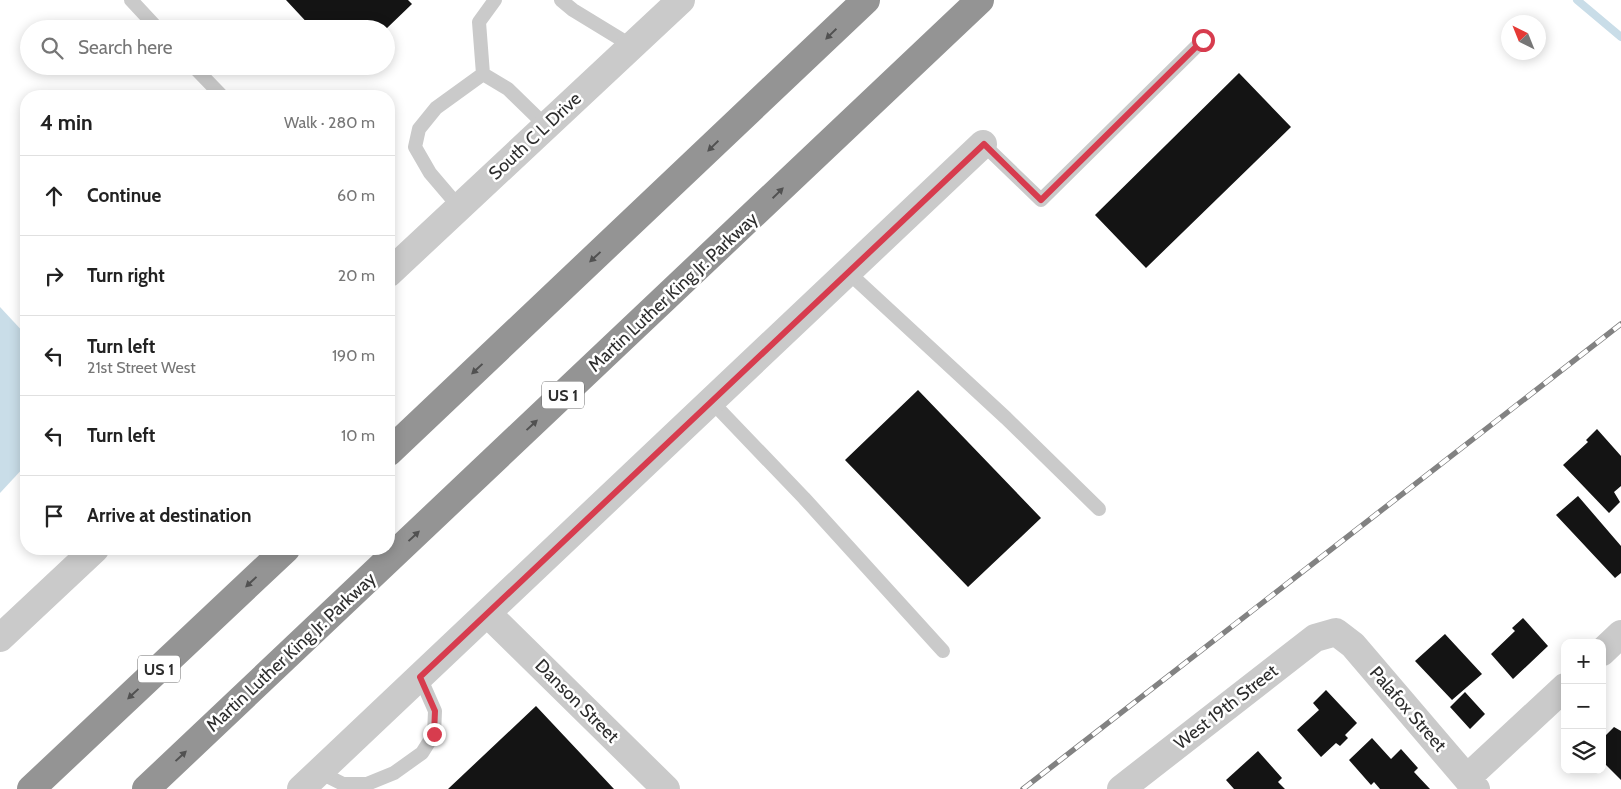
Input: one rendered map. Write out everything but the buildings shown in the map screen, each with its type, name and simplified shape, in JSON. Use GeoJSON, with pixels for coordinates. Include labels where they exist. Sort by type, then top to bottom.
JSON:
{"type":"FeatureCollection","features":[{"type":"Feature","properties":{"kind":"highway"},"geometry":{"type":"LineString","coordinates":[[395,446],[866,0]]}},
{"type":"Feature","properties":{"kind":"highway","name":"Martin Luther King Jr. Parkway"},"geometry":{"type":"LineString","coordinates":[[395,553],[980,0]]}},
{"type":"Feature","properties":{"kind":"highway","name":"US 1"},"geometry":{"type":"LineString","coordinates":[[31,789],[280,555]]}},
{"type":"Feature","properties":{"kind":"highway","name":"Martin Luther King Jr. Parkway"},"geometry":{"type":"LineString","coordinates":[[146,789],[393,555]]}},
{"type":"Feature","properties":{"kind":"street","name":"South C L Drive"},"geometry":{"type":"LineString","coordinates":[[395,267],[681,0]]}},
{"type":"Feature","properties":{"kind":"street"},"geometry":{"type":"LineString","coordinates":[[310,781],[984,144]]}},
{"type":"Feature","properties":{"kind":"street"},"geometry":{"type":"LineString","coordinates":[[0,638],[89,555]]}},
{"type":"Feature","properties":{"kind":"street","name":"Danson Street"},"geometry":{"type":"LineString","coordinates":[[487,613],[666,789]]}},
{"type":"Feature","properties":{"kind":"street","name":"Palafox Street"},"geometry":{"type":"LineString","coordinates":[[1336,632],[1353,645],[1472,783]]}},
{"type":"Feature","properties":{"kind":"street","name":"West 19th Street"},"geometry":{"type":"LineString","coordinates":[[1120,789],[1315,638],[1336,632]]}},
{"type":"Feature","properties":{"kind":"street"},"geometry":{"type":"LineString","coordinates":[[1606,648],[1621,634]]}},
{"type":"Feature","properties":{"kind":"street"},"geometry":{"type":"LineString","coordinates":[[1472,783],[1561,691]]}},
{"type":"Feature","properties":{"kind":"lane"},"geometry":{"type":"LineString","coordinates":[[130,0],[149,20]]}},
{"type":"Feature","properties":{"kind":"lane"},"geometry":{"type":"LineString","coordinates":[[484,74],[479,22],[494,0]]}},
{"type":"Feature","properties":{"kind":"lane"},"geometry":{"type":"LineString","coordinates":[[561,0],[573,10],[632,46]]}},
{"type":"Feature","properties":{"kind":"lane"},"geometry":{"type":"LineString","coordinates":[[984,144],[1041,200],[1203,40]]}},
{"type":"Feature","properties":{"kind":"lane"},"geometry":{"type":"LineString","coordinates":[[484,74],[508,89],[546,126]]}},
{"type":"Feature","properties":{"kind":"lane"},"geometry":{"type":"LineString","coordinates":[[460,207],[430,173],[415,147],[419,129],[436,108],[484,74]]}},
{"type":"Feature","properties":{"kind":"lane"},"geometry":{"type":"LineString","coordinates":[[202,75],[216,90]]}},
{"type":"Feature","properties":{"kind":"lane"},"geometry":{"type":"LineString","coordinates":[[849,273],[1006,418],[1099,509]]}},
{"type":"Feature","properties":{"kind":"lane"},"geometry":{"type":"LineString","coordinates":[[712,402],[804,498],[943,651]]}},
{"type":"Feature","properties":{"kind":"lane"},"geometry":{"type":"LineString","coordinates":[[310,781],[367,784],[394,773],[422,752],[434,734],[435,711],[420,677]]}},
{"type":"Feature","properties":{"kind":"water"},"geometry":{"type":"Polygon","coordinates":[[[0,307],[20,329],[20,471],[0,493],[0,307]]]}},
{"type":"Feature","properties":{"kind":"waterway"},"geometry":{"type":"LineString","coordinates":[[1577,0],[1621,37]]}},
{"type":"Feature","properties":{"kind":"railway"},"geometry":{"type":"LineString","coordinates":[[1023,789],[1621,324]]}},
{"type":"Feature","properties":{"kind":"route"},"geometry":{"type":"LineString","coordinates":[[434,734],[435,711],[420,677],[984,144],[1041,200],[1203,40]]}}]}
